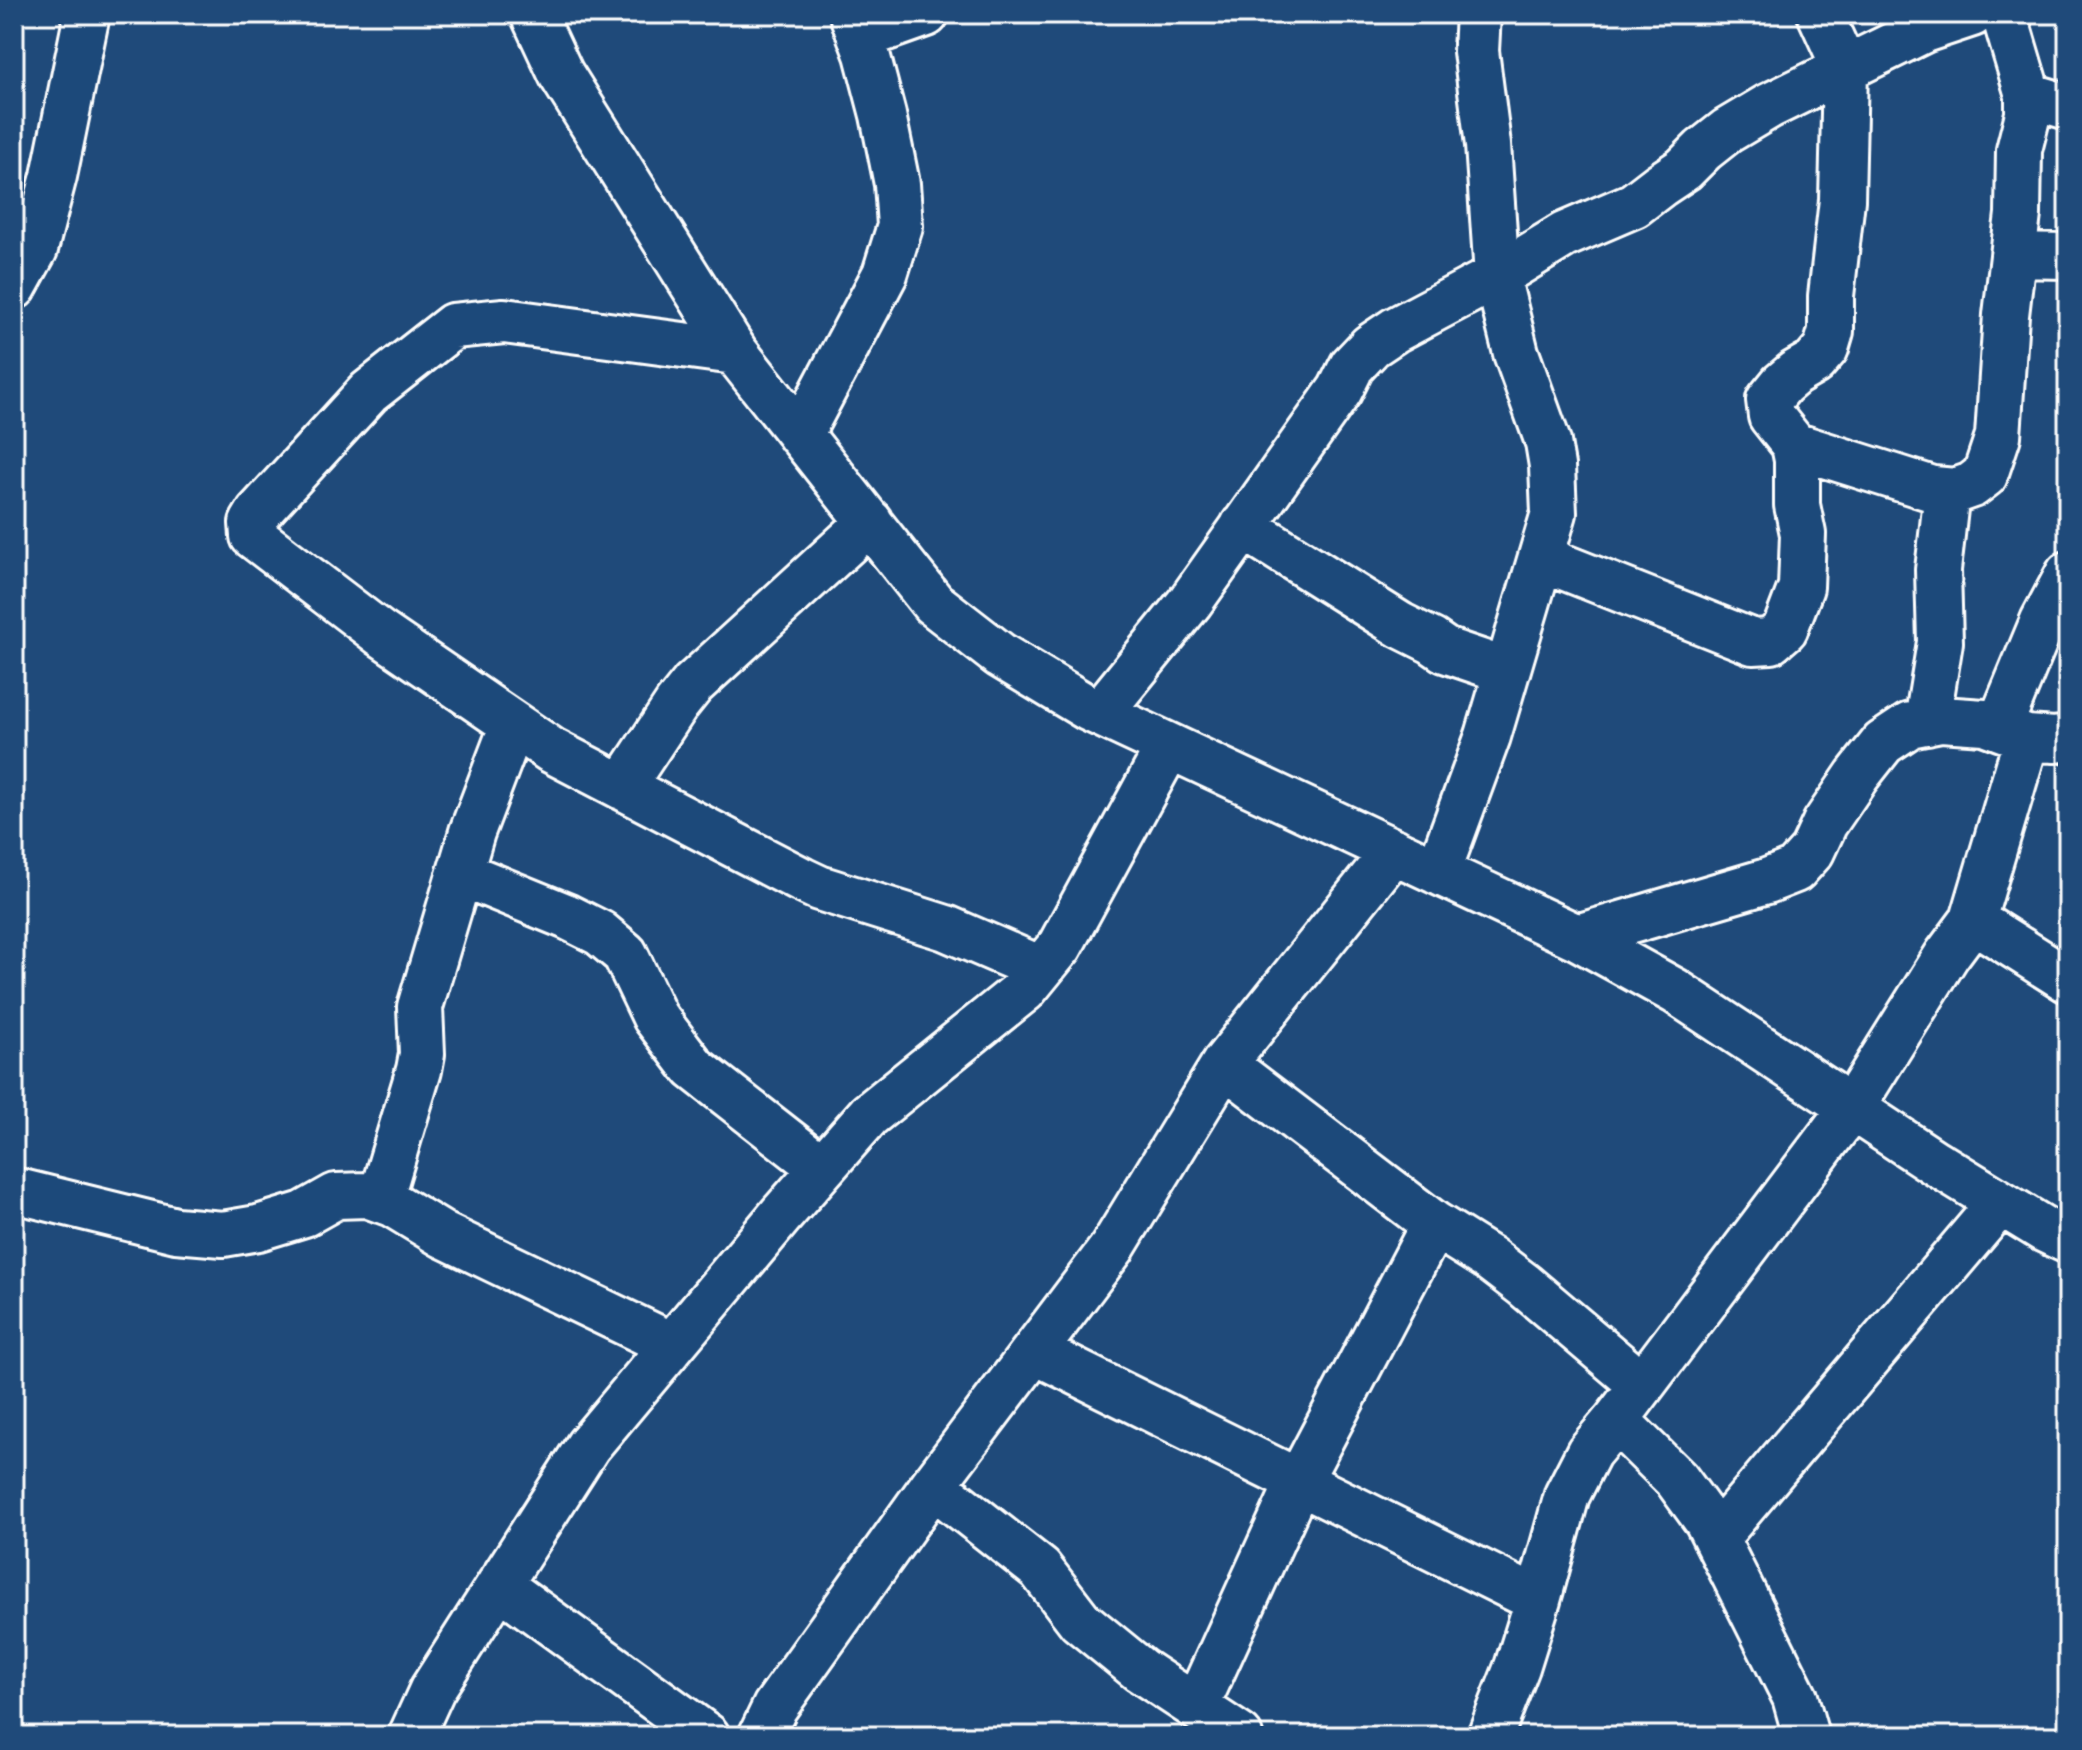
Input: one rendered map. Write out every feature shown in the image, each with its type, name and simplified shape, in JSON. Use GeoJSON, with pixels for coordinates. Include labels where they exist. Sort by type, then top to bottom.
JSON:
{"type":"FeatureCollection","features":[{"type":"Feature","properties":{"kind":"street"},"geometry":{"type":"LineString","coordinates":[[14,287],[35,249],[54,176],[87,14]]}},
{"type":"Feature","properties":{"kind":"street"},"geometry":{"type":"LineString","coordinates":[[533,14],[561,74],[735,352],[933,603],[1000,655],[1088,708],[1577,937],[1675,991],[1934,1162],[2068,1241]]}},
{"type":"Feature","properties":{"kind":"street"},"geometry":{"type":"LineString","coordinates":[[800,435],[885,274],[900,226],[897,184],[883,115],[856,26],[926,14]]}},
{"type":"Feature","properties":{"kind":"street"},"geometry":{"type":"LineString","coordinates":[[1438,872],[1488,736],[1554,513],[1548,442],[1516,353],[1497,276],[1488,145],[1476,51],[1478,14]]}},
{"type":"Feature","properties":{"kind":"street"},"geometry":{"type":"LineString","coordinates":[[1541,558],[1753,642],[1771,641],[1785,629],[1801,587],[1803,534],[1797,505],[1794,445],[1771,416],[1769,400],[1788,378],[1814,362],[1826,348],[1831,331],[1831,296],[1842,200],[1845,69],[1820,14]]}},
{"type":"Feature","properties":{"kind":"street"},"geometry":{"type":"LineString","coordinates":[[1100,713],[1190,602],[1340,390],[1352,366],[1371,346],[1564,235],[1634,205],[1684,169],[1727,131],[1769,106],[1924,30],[1972,14]]}},
{"type":"Feature","properties":{"kind":"street"},"geometry":{"type":"LineString","coordinates":[[1794,445],[1933,489],[1955,491],[1972,485],[1985,475],[1998,436],[2006,315],[2018,214],[2019,150],[2028,114],[2048,101],[2004,14]]}},
{"type":"Feature","properties":{"kind":"street"},"geometry":{"type":"LineString","coordinates":[[2013,255],[2068,256]]}},
{"type":"Feature","properties":{"kind":"street"},"geometry":{"type":"LineString","coordinates":[[735,352],[504,321],[453,326],[369,392],[258,513],[252,523],[253,536],[380,633],[551,750],[810,884],[946,928],[1041,969]]}},
{"type":"Feature","properties":{"kind":"street"},"geometry":{"type":"LineString","coordinates":[[1927,722],[1940,642],[1938,570],[1947,491]]}},
{"type":"Feature","properties":{"kind":"street"},"geometry":{"type":"LineString","coordinates":[[622,787],[693,684],[870,522]]}},
{"type":"Feature","properties":{"kind":"street"},"geometry":{"type":"LineString","coordinates":[[1243,526],[1445,650],[1507,671]]}},
{"type":"Feature","properties":{"kind":"street"},"geometry":{"type":"LineString","coordinates":[[1490,1736],[1517,1667],[1567,1495],[1589,1452],[1852,1107],[1947,955],[1973,920],[2031,734],[2043,621],[2068,574]]}},
{"type":"Feature","properties":{"kind":"street"},"geometry":{"type":"LineString","coordinates":[[1577,937],[1795,870],[1812,851],[1825,823],[1883,743],[1910,725],[1941,719],[1984,722],[2031,734]]}},
{"type":"Feature","properties":{"kind":"street"},"geometry":{"type":"LineString","coordinates":[[380,1200],[419,1070],[422,1054],[420,1007],[472,832],[513,724]]}},
{"type":"Feature","properties":{"kind":"street"},"geometry":{"type":"LineString","coordinates":[[411,1736],[432,1690],[588,1446],[869,1115],[1024,990],[1060,946],[1169,746]]}},
{"type":"Feature","properties":{"kind":"street"},"geometry":{"type":"LineString","coordinates":[[761,1736],[775,1707],[933,1485],[1112,1248],[1224,1064],[1394,851]]}},
{"type":"Feature","properties":{"kind":"street"},"geometry":{"type":"LineString","coordinates":[[460,873],[600,933],[625,954],[655,1017],[694,1068],[822,1168]]}},
{"type":"Feature","properties":{"kind":"street"},"geometry":{"type":"LineString","coordinates":[[1973,920],[2068,980]]}},
{"type":"Feature","properties":{"kind":"street"},"geometry":{"type":"LineString","coordinates":[[1224,1064],[1434,1224],[1490,1259],[1524,1285],[1642,1385]]}},
{"type":"Feature","properties":{"kind":"street"},"geometry":{"type":"LineString","coordinates":[[14,1190],[176,1230],[223,1234],[258,1228],[304,1214],[336,1196],[367,1195],[392,1204],[443,1235],[672,1345]]}},
{"type":"Feature","properties":{"kind":"street"},"geometry":{"type":"LineString","coordinates":[[1716,1538],[2000,1203]]}},
{"type":"Feature","properties":{"kind":"street"},"geometry":{"type":"LineString","coordinates":[[1196,1707],[1299,1481],[1434,1224]]}},
{"type":"Feature","properties":{"kind":"street"},"geometry":{"type":"LineString","coordinates":[[1034,1351],[1538,1600]]}},
{"type":"Feature","properties":{"kind":"street"},"geometry":{"type":"LineString","coordinates":[[1616,1420],[1677,1480],[1707,1521],[1795,1697],[1806,1736]]}},
{"type":"Feature","properties":{"kind":"street"},"geometry":{"type":"LineString","coordinates":[[933,1485],[1040,1569],[1080,1621],[1140,1670],[1240,1736]]}},
{"type":"Feature","properties":{"kind":"street"},"geometry":{"type":"LineString","coordinates":[[499,1585],[707,1736]]}}]}
